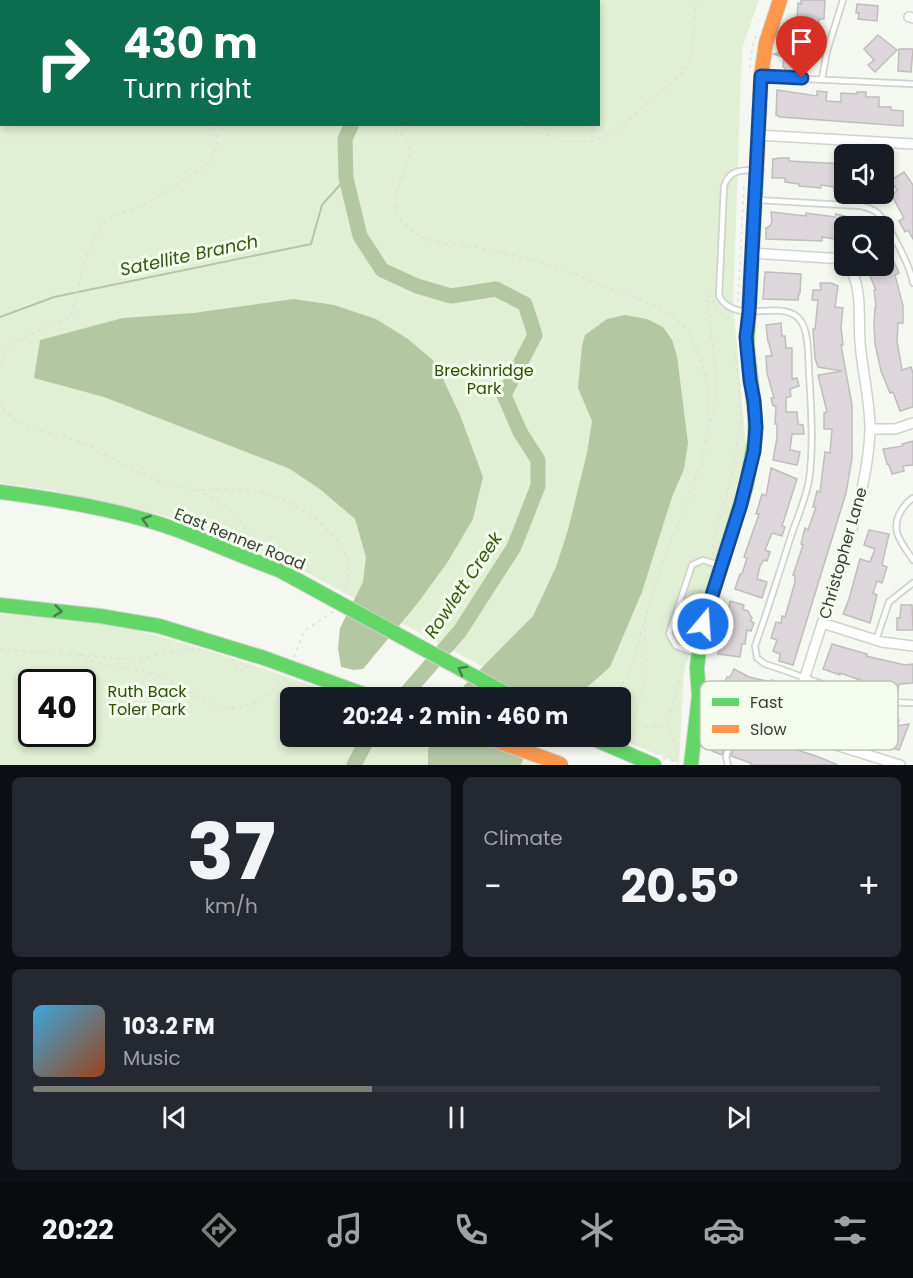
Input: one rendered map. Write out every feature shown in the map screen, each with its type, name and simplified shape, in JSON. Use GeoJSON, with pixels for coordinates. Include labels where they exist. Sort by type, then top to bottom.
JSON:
{"type":"FeatureCollection","features":[{"type":"Feature","properties":{"kind":"main road"},"geometry":{"type":"LineString","coordinates":[[691,765],[698,705],[692,652],[703,624],[717,564],[749,475],[754,451],[756,427],[754,401],[743,311],[752,253],[754,200],[750,170],[758,135],[755,73],[780,0]]}},
{"type":"Feature","properties":{"kind":"main road","name":"East Renner Road"},"geometry":{"type":"LineString","coordinates":[[0,492],[110,510],[191,534],[281,565],[495,687]]}},
{"type":"Feature","properties":{"kind":"main road"},"geometry":{"type":"LineString","coordinates":[[0,605],[160,626],[264,658],[344,687]]}},
{"type":"Feature","properties":{"kind":"main road"},"geometry":{"type":"LineString","coordinates":[[513,747],[562,765]]}},
{"type":"Feature","properties":{"kind":"main road"},"geometry":{"type":"LineString","coordinates":[[611,747],[654,765]]}},
{"type":"Feature","properties":{"kind":"street"},"geometry":{"type":"LineString","coordinates":[[758,135],[913,144]]}},
{"type":"Feature","properties":{"kind":"street"},"geometry":{"type":"LineString","coordinates":[[752,253],[834,258]]}},
{"type":"Feature","properties":{"kind":"street","name":"Christopher Lane"},"geometry":{"type":"LineString","coordinates":[[804,681],[860,500],[866,466],[870,429],[867,383],[860,346],[859,291],[853,276]]}},
{"type":"Feature","properties":{"kind":"street"},"geometry":{"type":"LineString","coordinates":[[870,429],[895,429],[913,423]]}},
{"type":"Feature","properties":{"kind":"street"},"geometry":{"type":"LineString","coordinates":[[822,623],[876,640],[904,647],[913,646]]}},
{"type":"Feature","properties":{"kind":"street"},"geometry":{"type":"LineString","coordinates":[[852,750],[900,765]]}},
{"type":"Feature","properties":{"kind":"lane"},"geometry":{"type":"LineString","coordinates":[[822,79],[827,51],[843,0]]}},
{"type":"Feature","properties":{"kind":"lane"},"geometry":{"type":"LineString","coordinates":[[755,73],[913,84]]}},
{"type":"Feature","properties":{"kind":"lane"},"geometry":{"type":"LineString","coordinates":[[750,170],[732,173],[724,186],[719,296],[723,304],[730,309],[781,311],[796,315],[802,323],[807,344],[812,454],[808,483],[755,646],[757,658],[765,664],[817,681]]}},
{"type":"Feature","properties":{"kind":"lane"},"geometry":{"type":"LineString","coordinates":[[754,200],[861,206],[875,212],[883,219],[903,256],[911,272],[913,284]]}},
{"type":"Feature","properties":{"kind":"lane"},"geometry":{"type":"LineString","coordinates":[[913,498],[897,517],[896,533],[913,560]]}},
{"type":"Feature","properties":{"kind":"lane"},"geometry":{"type":"LineString","coordinates":[[692,652],[676,646],[669,634],[689,570],[697,562],[717,564]]}},
{"type":"Feature","properties":{"kind":"lane"},"geometry":{"type":"LineString","coordinates":[[876,640],[889,602],[913,583]]}},
{"type":"Feature","properties":{"kind":"lane"},"geometry":{"type":"LineString","coordinates":[[728,750],[726,757],[728,765]]}},
{"type":"Feature","properties":{"kind":"path"},"geometry":{"type":"LineString","coordinates":[[524,126],[563,141],[591,141],[612,134],[680,75],[692,60],[696,0]]}},
{"type":"Feature","properties":{"kind":"path"},"geometry":{"type":"LineString","coordinates":[[755,73],[752,48],[759,28]]}},
{"type":"Feature","properties":{"kind":"path"},"geometry":{"type":"LineString","coordinates":[[0,364],[8,349],[17,341],[71,316],[78,286],[95,239],[108,219],[140,206],[208,163],[214,156],[218,140],[214,126]]}},
{"type":"Feature","properties":{"kind":"path"},"geometry":{"type":"LineString","coordinates":[[392,126],[401,133],[408,147],[406,162],[397,188],[395,206],[401,219],[410,230],[430,240],[543,262],[668,313],[690,333],[703,368],[709,409],[704,449],[695,486],[663,564],[629,674],[620,687]]}},
{"type":"Feature","properties":{"kind":"path"},"geometry":{"type":"LineString","coordinates":[[401,133],[409,126]]}},
{"type":"Feature","properties":{"kind":"path"},"geometry":{"type":"LineString","coordinates":[[706,429],[711,423],[714,390],[713,346],[707,296],[712,296],[716,308],[723,315],[736,321],[743,311],[750,170]]}},
{"type":"Feature","properties":{"kind":"path"},"geometry":{"type":"LineString","coordinates":[[717,564],[714,537],[727,495],[740,432],[741,411],[735,344]]}},
{"type":"Feature","properties":{"kind":"path"},"geometry":{"type":"LineString","coordinates":[[0,401],[9,416],[20,424],[73,440],[145,476],[193,489],[219,502],[281,565],[302,561],[306,563],[309,572],[307,578]]}},
{"type":"Feature","properties":{"kind":"path"},"geometry":{"type":"LineString","coordinates":[[193,489],[259,492],[278,498],[316,520],[330,532],[347,557],[349,569],[346,592]]}},
{"type":"Feature","properties":{"kind":"path"},"geometry":{"type":"LineString","coordinates":[[677,765],[673,761],[677,758],[678,753],[668,727],[670,709],[692,652],[688,628],[703,584]]}},
{"type":"Feature","properties":{"kind":"path"},"geometry":{"type":"LineString","coordinates":[[294,658],[304,631],[338,608]]}},
{"type":"Feature","properties":{"kind":"path"},"geometry":{"type":"LineString","coordinates":[[645,618],[645,678],[634,719],[643,726],[668,727]]}},
{"type":"Feature","properties":{"kind":"path"},"geometry":{"type":"LineString","coordinates":[[677,639],[685,621],[683,620]]}},
{"type":"Feature","properties":{"kind":"path"},"geometry":{"type":"LineString","coordinates":[[0,649],[132,658],[148,657],[177,649],[207,650]]}},
{"type":"Feature","properties":{"kind":"path"},"geometry":{"type":"LineString","coordinates":[[77,655],[98,664],[162,677],[187,688],[205,700],[227,708],[252,705],[285,677]]}},
{"type":"Feature","properties":{"kind":"path"},"geometry":{"type":"LineString","coordinates":[[234,656],[232,665],[239,670],[246,669],[250,661]]}},
{"type":"Feature","properties":{"kind":"green space","name":"Breckinridge Park"},"geometry":{"type":"Polygon","coordinates":[[[600,0],[759,0],[742,48],[733,305],[747,456],[684,673],[679,763],[631,744],[631,687],[521,687],[300,569],[166,516],[51,490],[0,483],[0,126],[600,126],[600,0]]]}},
{"type":"Feature","properties":{"kind":"green space","name":"Ruth Back Toler Park"},"geometry":{"type":"Polygon","coordinates":[[[0,614],[73,620],[128,629],[222,655],[317,687],[280,687],[280,747],[491,747],[544,765],[0,765],[0,614]]]}},
{"type":"Feature","properties":{"kind":"shaded area"},"geometry":{"type":"Polygon","coordinates":[[[294,299],[334,305],[376,319],[408,339],[435,362],[460,415],[483,477],[473,519],[447,563],[417,604],[363,669],[354,670],[341,667],[338,648],[340,628],[363,582],[366,557],[355,519],[321,490],[290,469],[104,397],[34,378],[40,340],[123,318],[193,313],[294,299]]]}},
{"type":"Feature","properties":{"kind":"shaded area"},"geometry":{"type":"Polygon","coordinates":[[[625,315],[647,319],[663,327],[672,340],[677,356],[688,443],[684,469],[672,497],[642,592],[610,667],[587,687],[463,687],[533,616],[556,567],[568,530],[587,453],[592,421],[578,388],[582,346],[585,335],[607,319],[625,315]]]}},
{"type":"Feature","properties":{"kind":"shaded area"},"geometry":{"type":"Polygon","coordinates":[[[429,747],[527,747],[521,765],[428,765],[429,747]]]}},
{"type":"Feature","properties":{"kind":"building"},"geometry":{"type":"Polygon","coordinates":[[[801,0],[825,0],[824,19],[819,19],[818,37],[813,36],[812,58],[805,57],[804,68],[801,68],[801,71],[785,70],[784,57],[773,54],[784,52],[785,46],[789,47],[792,21],[797,21],[798,3],[801,4],[801,0]]]}},
{"type":"Feature","properties":{"kind":"building"},"geometry":{"type":"Polygon","coordinates":[[[857,4],[878,6],[877,21],[858,19],[857,4]]]}},
{"type":"Feature","properties":{"kind":"building"},"geometry":{"type":"Polygon","coordinates":[[[878,35],[897,50],[875,72],[868,65],[874,60],[864,49],[878,35]]]}},
{"type":"Feature","properties":{"kind":"building"},"geometry":{"type":"Polygon","coordinates":[[[899,49],[913,49],[911,72],[898,71],[899,49]]]}},
{"type":"Feature","properties":{"kind":"building"},"geometry":{"type":"Polygon","coordinates":[[[777,90],[817,96],[817,91],[827,92],[826,101],[841,102],[841,93],[866,92],[866,97],[879,97],[879,107],[891,107],[891,110],[903,111],[903,126],[780,117],[776,115],[777,90]]]}},
{"type":"Feature","properties":{"kind":"building"},"geometry":{"type":"Polygon","coordinates":[[[789,158],[789,161],[834,163],[834,187],[799,186],[799,184],[785,182],[785,178],[772,178],[773,159],[789,158]]]}},
{"type":"Feature","properties":{"kind":"building"},"geometry":{"type":"Polygon","coordinates":[[[904,172],[913,185],[913,239],[908,230],[905,232],[899,221],[904,218],[894,200],[897,190],[894,178],[904,172]]]}},
{"type":"Feature","properties":{"kind":"building"},"geometry":{"type":"Polygon","coordinates":[[[771,212],[834,217],[834,239],[822,237],[822,241],[766,239],[766,228],[772,221],[771,212]]]}},
{"type":"Feature","properties":{"kind":"building"},"geometry":{"type":"Polygon","coordinates":[[[894,262],[899,273],[895,275],[903,306],[903,323],[898,323],[897,341],[902,370],[911,367],[913,373],[913,407],[900,411],[893,392],[890,393],[881,371],[875,344],[874,290],[876,290],[870,276],[894,276],[894,262]]]}},
{"type":"Feature","properties":{"kind":"building"},"geometry":{"type":"Polygon","coordinates":[[[765,272],[801,274],[798,300],[763,299],[765,272]]]}},
{"type":"Feature","properties":{"kind":"building"},"geometry":{"type":"Polygon","coordinates":[[[820,283],[831,283],[838,286],[835,307],[843,308],[841,327],[843,345],[841,345],[852,405],[852,458],[846,493],[793,665],[779,661],[780,654],[773,651],[777,640],[771,638],[776,622],[781,623],[782,616],[785,617],[795,582],[793,575],[803,545],[801,544],[805,528],[808,530],[816,507],[813,507],[817,491],[820,492],[825,452],[830,453],[832,429],[824,429],[824,413],[827,412],[818,375],[842,371],[818,367],[815,358],[813,329],[815,329],[818,300],[812,300],[813,290],[821,290],[820,283]]]}},
{"type":"Feature","properties":{"kind":"building"},"geometry":{"type":"Polygon","coordinates":[[[781,323],[786,348],[792,348],[792,379],[797,378],[799,386],[790,389],[791,396],[786,398],[786,412],[797,412],[798,424],[803,425],[804,434],[792,434],[790,450],[800,452],[797,465],[773,460],[777,424],[775,424],[776,406],[773,406],[771,398],[774,398],[767,373],[766,356],[772,356],[766,325],[781,323]]]}},
{"type":"Feature","properties":{"kind":"building"},"geometry":{"type":"Polygon","coordinates":[[[913,441],[913,465],[903,466],[904,471],[892,474],[883,449],[903,446],[902,444],[913,441]]]}},
{"type":"Feature","properties":{"kind":"building"},"geometry":{"type":"Polygon","coordinates":[[[771,468],[797,479],[782,526],[785,527],[782,536],[772,533],[765,550],[770,552],[767,561],[764,560],[760,566],[757,579],[767,582],[762,598],[735,589],[747,558],[744,557],[759,514],[756,514],[762,494],[766,496],[771,468]]]}},
{"type":"Feature","properties":{"kind":"building"},"geometry":{"type":"Polygon","coordinates":[[[869,530],[889,534],[882,565],[887,567],[882,583],[877,581],[873,593],[877,595],[870,623],[843,614],[860,559],[870,562],[875,549],[864,545],[869,530]]]}},
{"type":"Feature","properties":{"kind":"building"},"geometry":{"type":"Polygon","coordinates":[[[730,601],[744,605],[743,609],[748,611],[754,623],[751,631],[747,630],[740,657],[718,654],[721,637],[724,637],[730,601]]]}},
{"type":"Feature","properties":{"kind":"building"},"geometry":{"type":"Polygon","coordinates":[[[901,605],[912,605],[913,630],[897,630],[897,618],[900,618],[901,605]]]}},
{"type":"Feature","properties":{"kind":"building"},"geometry":{"type":"Polygon","coordinates":[[[832,644],[867,654],[866,656],[905,665],[913,664],[913,683],[899,684],[898,690],[898,681],[863,681],[823,669],[832,644]]]}},
{"type":"Feature","properties":{"kind":"building"},"geometry":{"type":"Polygon","coordinates":[[[734,669],[749,677],[767,681],[725,681],[727,677],[730,677],[734,669]]]}},
{"type":"Feature","properties":{"kind":"building"},"geometry":{"type":"Polygon","coordinates":[[[909,724],[899,750],[898,726],[909,724]]]}},
{"type":"Feature","properties":{"kind":"building"},"geometry":{"type":"Polygon","coordinates":[[[712,750],[723,750],[722,755],[712,750]]]}},
{"type":"Feature","properties":{"kind":"building"},"geometry":{"type":"Polygon","coordinates":[[[733,750],[797,750],[838,765],[750,765],[751,763],[731,756],[733,750]]]}},
{"type":"Feature","properties":{"kind":"waterway","name":"Rowlett Creek"},"geometry":{"type":"LineString","coordinates":[[351,126],[345,139],[346,178],[360,236],[382,270],[417,286],[451,296],[496,289],[525,304],[535,335],[504,395],[520,432],[538,460],[538,486],[514,547],[460,631],[412,687]]}},
{"type":"Feature","properties":{"kind":"waterway","name":"Satellite Branch"},"geometry":{"type":"LineString","coordinates":[[0,317],[54,297],[311,244],[322,205],[346,178]]}},
{"type":"Feature","properties":{"kind":"waterway","name":"Rowlett Creek"},"geometry":{"type":"LineString","coordinates":[[354,765],[363,747]]}},
{"type":"Feature","properties":{"kind":"traffic: fast"},"geometry":{"type":"LineString","coordinates":[[691,765],[699,696],[697,668],[700,641],[746,487],[755,439],[755,415],[747,345],[756,181]]}},
{"type":"Feature","properties":{"kind":"traffic: fast"},"geometry":{"type":"LineString","coordinates":[[0,492],[82,505],[143,519],[178,530],[279,570]]}},
{"type":"Feature","properties":{"kind":"traffic: fast"},"geometry":{"type":"LineString","coordinates":[[279,570],[494,687]]}},
{"type":"Feature","properties":{"kind":"traffic: fast"},"geometry":{"type":"LineString","coordinates":[[0,605],[100,616],[159,626],[264,658]]}},
{"type":"Feature","properties":{"kind":"traffic: fast"},"geometry":{"type":"LineString","coordinates":[[264,658],[344,687]]}},
{"type":"Feature","properties":{"kind":"traffic: fast"},"geometry":{"type":"LineString","coordinates":[[612,747],[654,765]]}},
{"type":"Feature","properties":{"kind":"traffic: slow"},"geometry":{"type":"LineString","coordinates":[[756,181],[761,76],[766,43],[780,0]]}},
{"type":"Feature","properties":{"kind":"traffic: slow"},"geometry":{"type":"LineString","coordinates":[[514,747],[561,764]]}},
{"type":"Feature","properties":{"kind":"route"},"geometry":{"type":"LineString","coordinates":[[703,624],[741,504],[754,451],[756,427],[746,337],[761,76],[802,78]]}}]}
